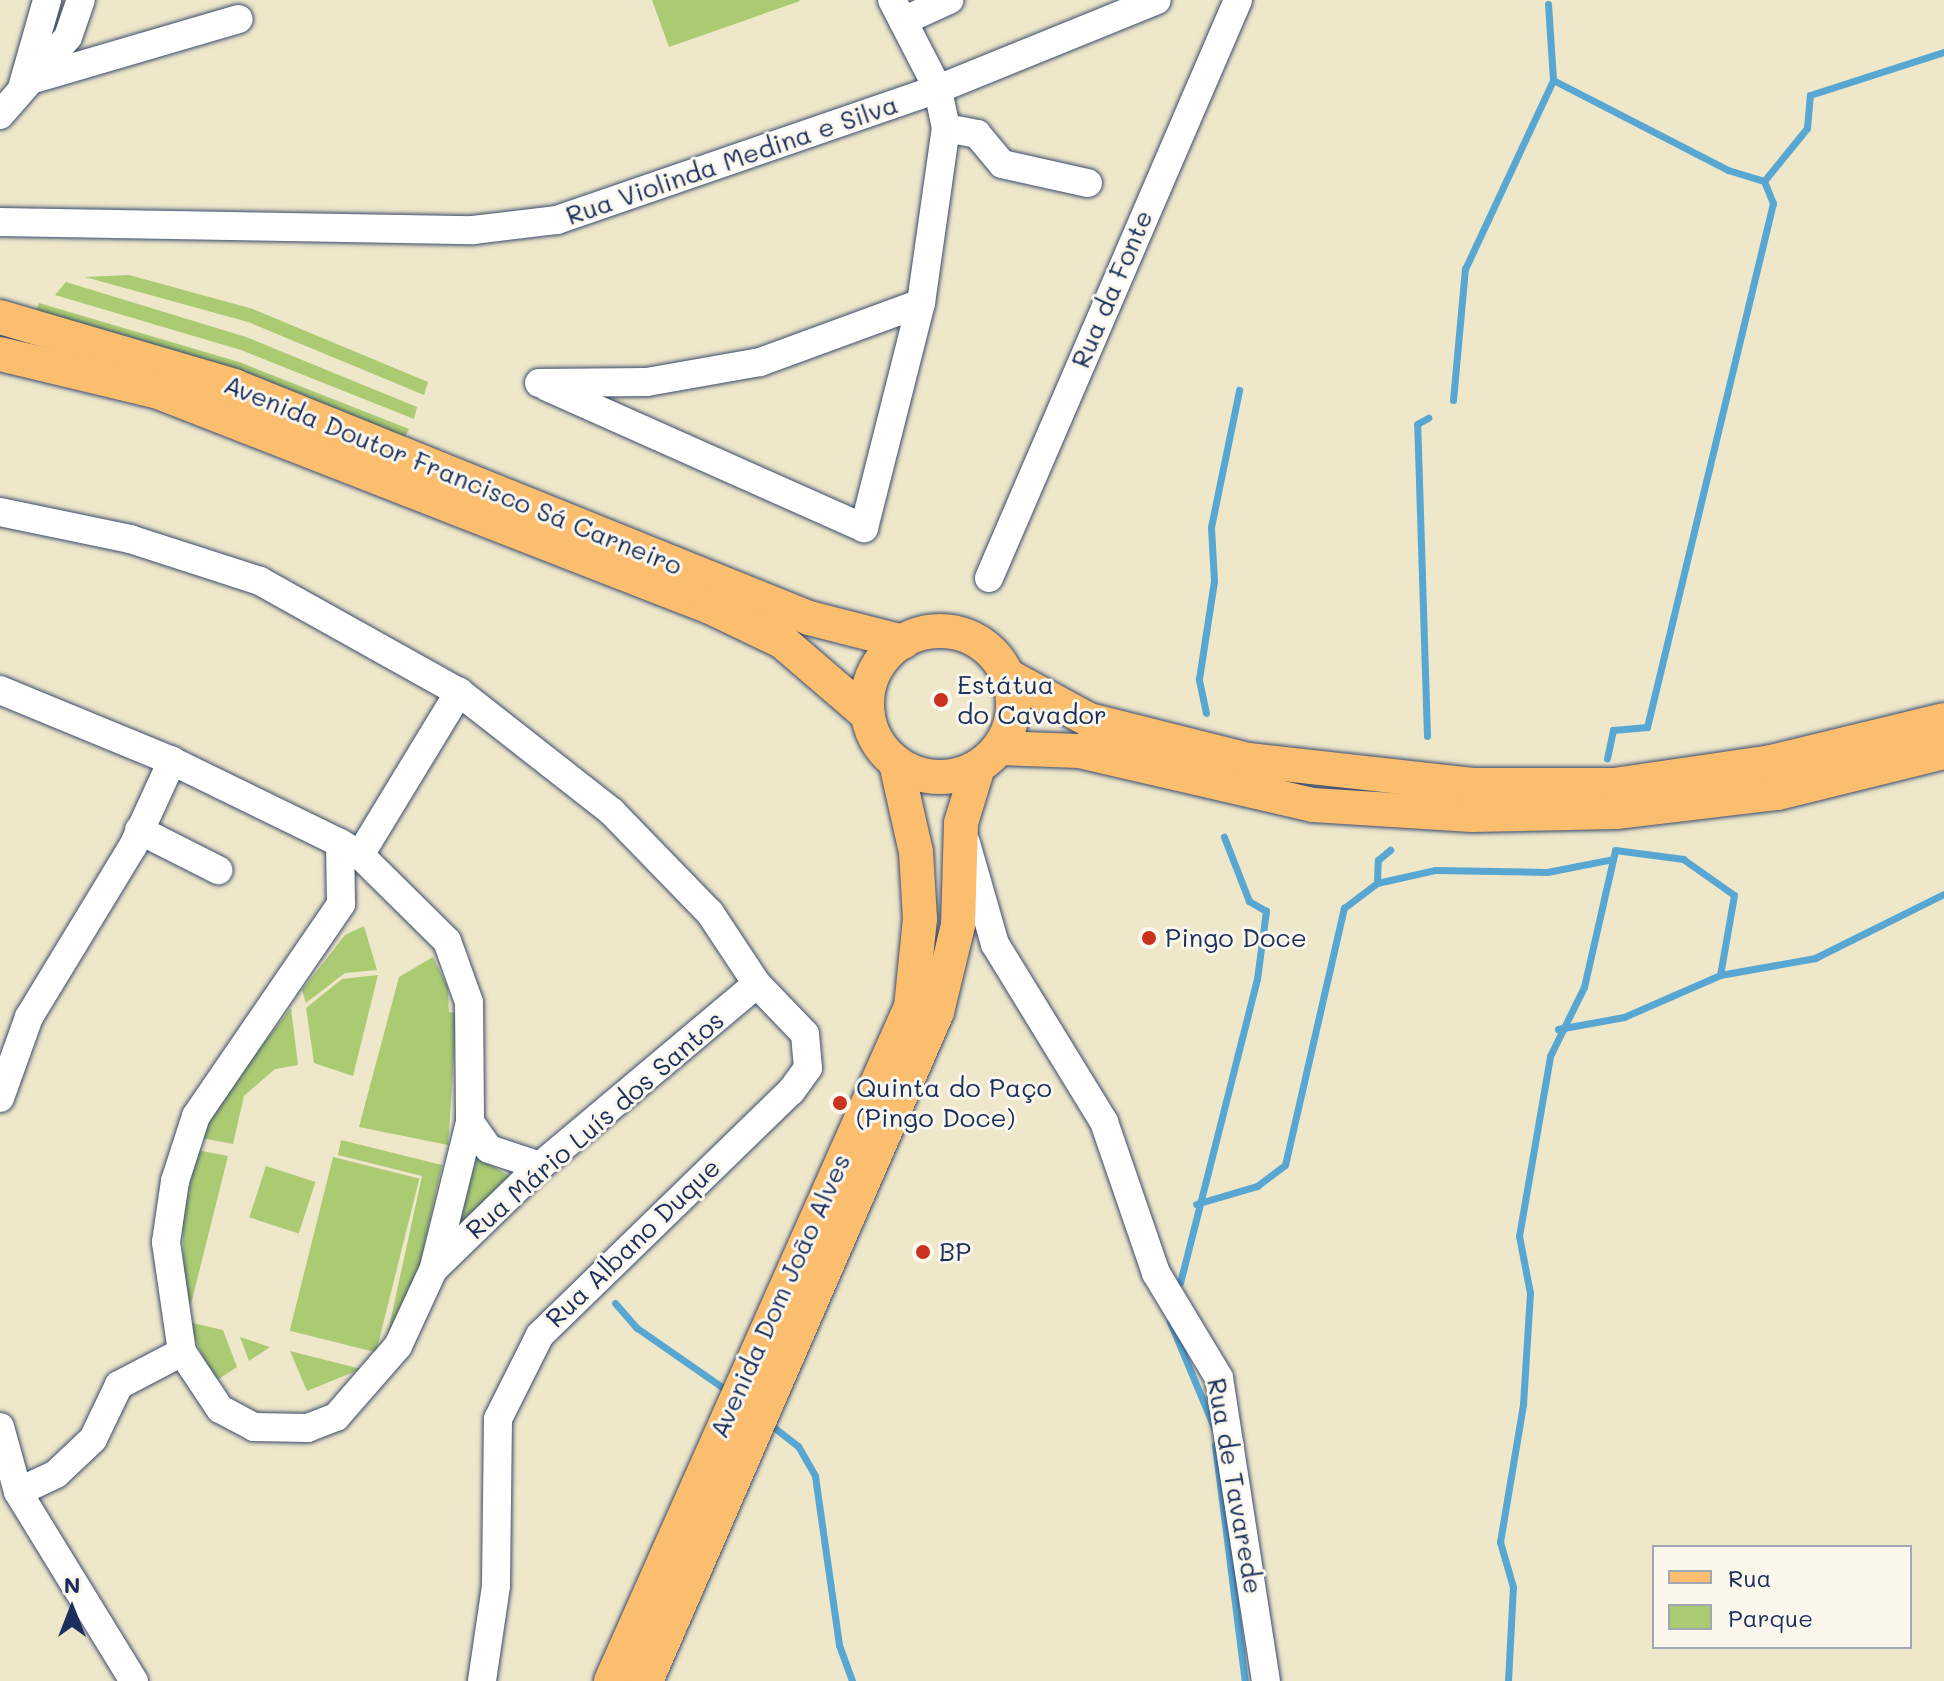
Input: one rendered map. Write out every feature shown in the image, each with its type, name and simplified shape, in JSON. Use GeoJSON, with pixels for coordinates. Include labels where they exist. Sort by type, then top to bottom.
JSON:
{"type":"FeatureCollection","features":[{"type":"Feature","properties":{"kind":"main road","name":"Avenida Doutor Francisco Sá Carneiro"},"geometry":{"type":"LineString","coordinates":[[0,317],[234,386],[809,618],[903,642]]}},
{"type":"Feature","properties":{"kind":"main road","name":"Avenida Doutor Francisco Sá Carneiro"},"geometry":{"type":"LineString","coordinates":[[0,354],[158,392],[710,607],[783,642],[868,715]]}},
{"type":"Feature","properties":{"kind":"main road"},"geometry":{"type":"LineString","coordinates":[[1944,720],[1771,762],[1614,785],[1473,785],[1248,760],[1089,720],[1008,676],[976,641],[954,632],[903,642],[874,673],[868,715],[896,763],[937,777],[989,757],[1079,751],[1313,805],[1472,815],[1616,812],[1778,793],[1944,752]]}},
{"type":"Feature","properties":{"kind":"main road"},"geometry":{"type":"LineString","coordinates":[[989,757],[1011,725],[1008,676]]}},
{"type":"Feature","properties":{"kind":"main road","name":"Avenida Dom João Alves"},"geometry":{"type":"LineString","coordinates":[[646,1681],[937,1012],[958,925],[961,823],[989,757]]}},
{"type":"Feature","properties":{"kind":"main road","name":"Avenida Dom João Alves"},"geometry":{"type":"LineString","coordinates":[[611,1681],[911,1007],[918,879],[896,763]]}},
{"type":"Feature","properties":{"kind":"street"},"geometry":{"type":"LineString","coordinates":[[30,84],[47,0]]}},
{"type":"Feature","properties":{"kind":"street"},"geometry":{"type":"LineString","coordinates":[[0,115],[68,37],[81,0]]}},
{"type":"Feature","properties":{"kind":"street"},"geometry":{"type":"LineString","coordinates":[[921,303],[760,362],[647,382],[539,383],[864,528],[921,303],[946,128],[938,89],[898,11],[949,0]]}},
{"type":"Feature","properties":{"kind":"street","name":"Rua Violinda Medina e Silva"},"geometry":{"type":"LineString","coordinates":[[0,222],[473,230],[557,220],[938,89],[1157,0]]}},
{"type":"Feature","properties":{"kind":"street","name":"Rua da Fonte"},"geometry":{"type":"LineString","coordinates":[[989,578],[1238,0]]}},
{"type":"Feature","properties":{"kind":"street"},"geometry":{"type":"LineString","coordinates":[[30,84],[239,19]]}},
{"type":"Feature","properties":{"kind":"street"},"geometry":{"type":"LineString","coordinates":[[946,128],[977,134],[1002,164],[1088,183]]}},
{"type":"Feature","properties":{"kind":"street"},"geometry":{"type":"LineString","coordinates":[[0,512],[130,539],[260,581],[459,692],[612,812],[710,913],[757,984]]}},
{"type":"Feature","properties":{"kind":"street"},"geometry":{"type":"LineString","coordinates":[[0,690],[172,761],[350,849],[447,941],[469,1002],[470,1122],[434,1268],[398,1346],[358,1398],[308,1428],[254,1427],[220,1409],[182,1352],[166,1242],[175,1181],[196,1116],[341,904],[350,849],[459,692]]}},
{"type":"Feature","properties":{"kind":"street"},"geometry":{"type":"LineString","coordinates":[[0,1098],[29,1017],[139,830],[172,761]]}},
{"type":"Feature","properties":{"kind":"street","name":"Rua de Tavarede"},"geometry":{"type":"LineString","coordinates":[[961,823],[995,944],[1104,1122],[1156,1273],[1219,1378],[1266,1681]]}},
{"type":"Feature","properties":{"kind":"street"},"geometry":{"type":"LineString","coordinates":[[139,830],[218,870]]}},
{"type":"Feature","properties":{"kind":"street","name":"Rua Albano Duque"},"geometry":{"type":"LineString","coordinates":[[482,1681],[496,1586],[498,1419],[540,1335],[808,1068],[805,1034],[757,984]]}},
{"type":"Feature","properties":{"kind":"street","name":"Rua Mário Luís dos Santos"},"geometry":{"type":"LineString","coordinates":[[434,1268],[540,1166],[757,984]]}},
{"type":"Feature","properties":{"kind":"street"},"geometry":{"type":"LineString","coordinates":[[470,1122],[489,1149],[540,1166]]}},
{"type":"Feature","properties":{"kind":"street"},"geometry":{"type":"LineString","coordinates":[[18,1492],[56,1474],[93,1439],[119,1385],[182,1352]]}},
{"type":"Feature","properties":{"kind":"street"},"geometry":{"type":"LineString","coordinates":[[0,1427],[18,1492],[134,1681]]}},
{"type":"Feature","properties":{"kind":"green space"},"geometry":{"type":"Polygon","coordinates":[[[652,0],[799,0],[800,1],[669,47],[652,0]]]}},
{"type":"Feature","properties":{"kind":"green space"},"geometry":{"type":"Polygon","coordinates":[[[129,275],[253,309],[428,382],[424,395],[248,322],[85,277],[129,275]]]}},
{"type":"Feature","properties":{"kind":"green space"},"geometry":{"type":"Polygon","coordinates":[[[66,282],[246,337],[417,407],[414,419],[241,350],[55,295],[66,282]]]}},
{"type":"Feature","properties":{"kind":"green space"},"geometry":{"type":"Polygon","coordinates":[[[39,303],[239,362],[409,429],[402,443],[34,317],[39,303]]]}},
{"type":"Feature","properties":{"kind":"green space"},"geometry":{"type":"Polygon","coordinates":[[[364,926],[377,970],[345,973],[306,1003],[302,990],[345,935],[364,926]]]}},
{"type":"Feature","properties":{"kind":"green space"},"geometry":{"type":"Polygon","coordinates":[[[433,957],[448,988],[449,1012],[457,1013],[448,1145],[359,1127],[399,977],[433,957]]]}},
{"type":"Feature","properties":{"kind":"green space"},"geometry":{"type":"Polygon","coordinates":[[[378,975],[353,1076],[314,1063],[306,1008],[342,979],[378,975]]]}},
{"type":"Feature","properties":{"kind":"green space"},"geometry":{"type":"Polygon","coordinates":[[[291,1008],[298,1065],[275,1069],[244,1096],[233,1144],[202,1138],[221,1099],[291,1008]]]}},
{"type":"Feature","properties":{"kind":"green space"},"geometry":{"type":"Polygon","coordinates":[[[341,1140],[442,1165],[413,1296],[384,1350],[422,1176],[338,1155],[341,1140]]]}},
{"type":"Feature","properties":{"kind":"green space"},"geometry":{"type":"Polygon","coordinates":[[[197,1150],[228,1156],[191,1304],[184,1296],[183,1221],[197,1150]]]}},
{"type":"Feature","properties":{"kind":"green space"},"geometry":{"type":"Polygon","coordinates":[[[333,1157],[419,1179],[376,1352],[290,1331],[333,1157]]]}},
{"type":"Feature","properties":{"kind":"green space"},"geometry":{"type":"Polygon","coordinates":[[[477,1157],[516,1180],[455,1234],[477,1157]]]}},
{"type":"Feature","properties":{"kind":"green space"},"geometry":{"type":"Polygon","coordinates":[[[266,1166],[315,1182],[299,1233],[249,1217],[266,1166]]]}},
{"type":"Feature","properties":{"kind":"green space"},"geometry":{"type":"Polygon","coordinates":[[[188,1322],[223,1330],[237,1367],[214,1382],[188,1322]]]}},
{"type":"Feature","properties":{"kind":"green space"},"geometry":{"type":"Polygon","coordinates":[[[240,1337],[270,1347],[249,1361],[240,1337]]]}},
{"type":"Feature","properties":{"kind":"green space"},"geometry":{"type":"Polygon","coordinates":[[[290,1351],[361,1369],[307,1391],[290,1351]]]}},
{"type":"Feature","properties":{"kind":"waterway"},"geometry":{"type":"LineString","coordinates":[[1548,4],[1553,80],[1728,170],[1764,181],[1773,203],[1647,727],[1613,730],[1607,758]]}},
{"type":"Feature","properties":{"kind":"waterway"},"geometry":{"type":"LineString","coordinates":[[1764,181],[1807,128],[1810,95],[1944,52]]}},
{"type":"Feature","properties":{"kind":"waterway"},"geometry":{"type":"LineString","coordinates":[[1453,400],[1465,269],[1553,80]]}},
{"type":"Feature","properties":{"kind":"waterway"},"geometry":{"type":"LineString","coordinates":[[1206,713],[1199,679],[1214,581],[1211,527],[1239,390]]}},
{"type":"Feature","properties":{"kind":"waterway"},"geometry":{"type":"LineString","coordinates":[[1427,736],[1417,424],[1428,418]]}},
{"type":"Feature","properties":{"kind":"waterway"},"geometry":{"type":"LineString","coordinates":[[1180,1283],[1257,979],[1266,911],[1249,901],[1224,837]]}},
{"type":"Feature","properties":{"kind":"waterway"},"geometry":{"type":"LineString","coordinates":[[1377,883],[1378,860],[1390,850]]}},
{"type":"Feature","properties":{"kind":"waterway"},"geometry":{"type":"LineString","coordinates":[[1508,1681],[1513,1587],[1500,1542],[1523,1404],[1530,1293],[1519,1236],[1550,1056],[1584,987],[1615,850],[1683,859],[1734,895],[1720,975]]}},
{"type":"Feature","properties":{"kind":"waterway"},"geometry":{"type":"LineString","coordinates":[[1196,1204],[1257,1186],[1285,1165],[1344,908],[1377,883],[1435,870],[1547,872],[1613,859]]}},
{"type":"Feature","properties":{"kind":"waterway"},"geometry":{"type":"LineString","coordinates":[[1558,1029],[1624,1017],[1720,975],[1815,958],[1944,894]]}},
{"type":"Feature","properties":{"kind":"waterway"},"geometry":{"type":"LineString","coordinates":[[615,1303],[637,1328],[729,1392]]}},
{"type":"Feature","properties":{"kind":"waterway"},"geometry":{"type":"LineString","coordinates":[[1170,1322],[1213,1425]]}},
{"type":"Feature","properties":{"kind":"waterway"},"geometry":{"type":"LineString","coordinates":[[767,1422],[798,1446],[815,1476],[839,1645],[852,1681]]}},
{"type":"Feature","properties":{"kind":"waterway"},"geometry":{"type":"LineString","coordinates":[[1215,1445],[1245,1681]]}},
{"type":"Feature","properties":{"kind":"place","name":"Estátua do Cavador"},"geometry":{"type":"Point","coordinates":[941,700]}},
{"type":"Feature","properties":{"kind":"place","name":"Pingo Doce"},"geometry":{"type":"Point","coordinates":[1149,938]}},
{"type":"Feature","properties":{"kind":"place","name":"Quinta do Paço (Pingo Doce)"},"geometry":{"type":"Point","coordinates":[840,1103]}},
{"type":"Feature","properties":{"kind":"place","name":"BP"},"geometry":{"type":"Point","coordinates":[923,1252]}}]}
